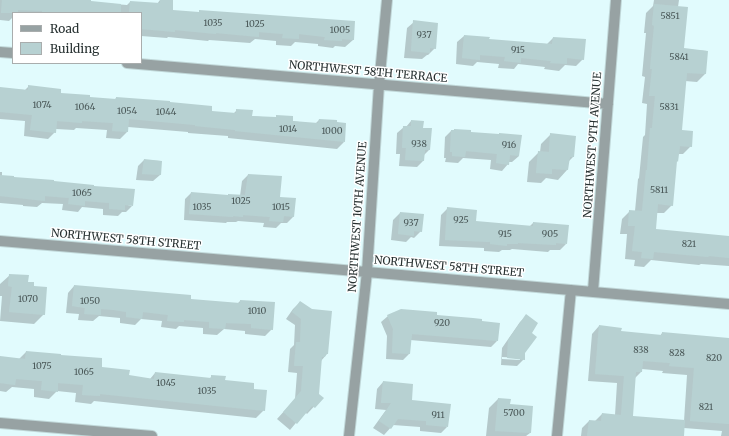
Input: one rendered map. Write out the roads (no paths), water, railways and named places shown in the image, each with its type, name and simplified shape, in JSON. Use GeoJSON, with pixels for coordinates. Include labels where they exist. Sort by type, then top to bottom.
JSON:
{"type":"FeatureCollection","features":[{"type":"Feature","properties":{"kind":"street","name":"NORTHWEST 10TH AVENUE"},"geometry":{"type":"LineString","coordinates":[[349,436],[367,272],[386,0]]}},
{"type":"Feature","properties":{"kind":"street","name":"NORTHWEST 9TH AVENUE"},"geometry":{"type":"LineString","coordinates":[[594,291],[616,0]]}},
{"type":"Feature","properties":{"kind":"street"},"geometry":{"type":"LineString","coordinates":[[0,52],[12,53]]}},
{"type":"Feature","properties":{"kind":"street","name":"NORTHWEST 58TH TERRACE"},"geometry":{"type":"LineString","coordinates":[[138,64],[608,104]]}},
{"type":"Feature","properties":{"kind":"street","name":"NORTHWEST 58TH STREET"},"geometry":{"type":"LineString","coordinates":[[0,241],[594,291],[729,304]]}},
{"type":"Feature","properties":{"kind":"street"},"geometry":{"type":"LineString","coordinates":[[557,436],[571,290]]}},
{"type":"Feature","properties":{"kind":"street"},"geometry":{"type":"LineString","coordinates":[[0,423],[152,436]]}}]}
